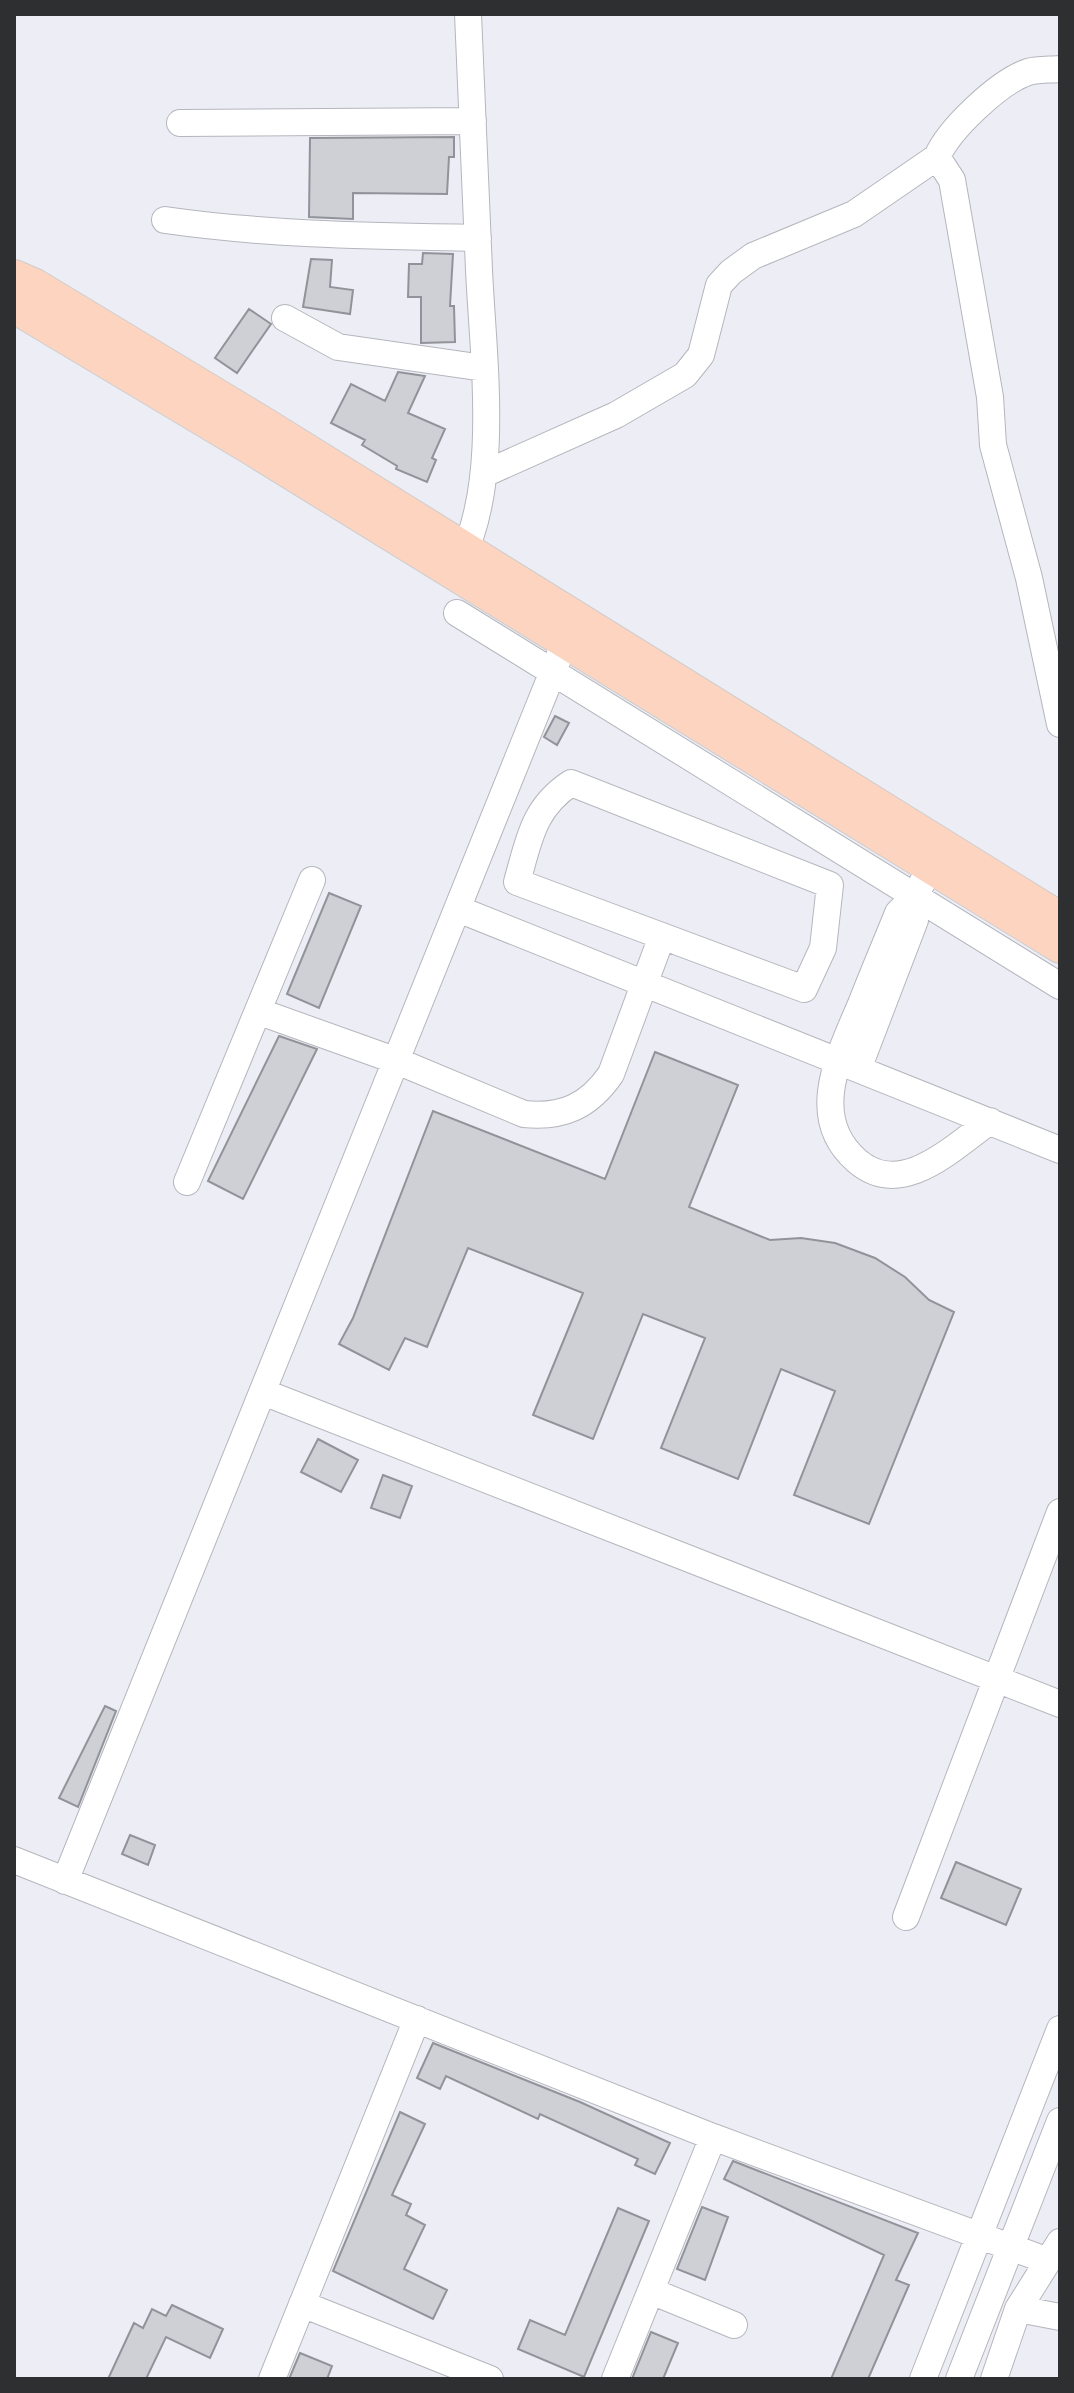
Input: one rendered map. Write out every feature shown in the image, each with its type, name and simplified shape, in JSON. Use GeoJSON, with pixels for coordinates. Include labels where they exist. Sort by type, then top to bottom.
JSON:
{"type":"FeatureCollection","features":[{"type":"Feature","properties":{"kind":"main road"},"geometry":{"type":"LineString","coordinates":[[14,276],[35,285],[265,424],[460,562],[565,645],[936,854],[1060,918]]}},
{"type":"Feature","properties":{"kind":"main road"},"geometry":{"type":"LineString","coordinates":[[14,307],[460,562]]}},
{"type":"Feature","properties":{"kind":"main road"},"geometry":{"type":"LineString","coordinates":[[936,854],[1060,947]]}},
{"type":"Feature","properties":{"kind":"street"},"geometry":{"type":"LineString","coordinates":[[460,562],[481,502],[484,474],[484,368],[468,14]]}},
{"type":"Feature","properties":{"kind":"street"},"geometry":{"type":"LineString","coordinates":[[484,474],[616,415],[685,375],[701,355],[719,285],[731,272],[753,256],[854,214],[937,157],[967,115],[1010,82],[1029,72],[1060,69]]}},
{"type":"Feature","properties":{"kind":"street"},"geometry":{"type":"LineString","coordinates":[[180,123],[473,121]]}},
{"type":"Feature","properties":{"kind":"street"},"geometry":{"type":"LineString","coordinates":[[937,157],[952,180],[990,397],[993,445],[1029,578],[1060,724]]}},
{"type":"Feature","properties":{"kind":"street"},"geometry":{"type":"LineString","coordinates":[[165,220],[235,230],[315,235],[478,238]]}},
{"type":"Feature","properties":{"kind":"street"},"geometry":{"type":"LineString","coordinates":[[285,318],[338,347],[484,368]]}},
{"type":"Feature","properties":{"kind":"street"},"geometry":{"type":"LineString","coordinates":[[457,613],[565,645],[915,896],[1060,986]]}},
{"type":"Feature","properties":{"kind":"street"},"geometry":{"type":"LineString","coordinates":[[65,1881],[565,645]]}},
{"type":"Feature","properties":{"kind":"street"},"geometry":{"type":"LineString","coordinates":[[571,783],[830,885],[823,948],[804,989],[662,936],[517,882],[533,828],[550,797],[571,783]]}},
{"type":"Feature","properties":{"kind":"street"},"geometry":{"type":"LineString","coordinates":[[936,854],[915,896],[915,920],[829,1102],[834,1130],[843,1150],[861,1165],[882,1175],[901,1176],[918,1171],[990,1121]]}},
{"type":"Feature","properties":{"kind":"street"},"geometry":{"type":"LineString","coordinates":[[187,1182],[260,1012],[312,880]]}},
{"type":"Feature","properties":{"kind":"street"},"geometry":{"type":"LineString","coordinates":[[458,909],[1060,1150]]}},
{"type":"Feature","properties":{"kind":"street"},"geometry":{"type":"LineString","coordinates":[[260,1012],[397,1061],[524,1114],[547,1116],[578,1108],[598,1093],[611,1074],[662,936]]}},
{"type":"Feature","properties":{"kind":"street"},"geometry":{"type":"LineString","coordinates":[[263,1392],[1060,1704]]}},
{"type":"Feature","properties":{"kind":"street"},"geometry":{"type":"LineString","coordinates":[[906,1917],[1060,1512]]}},
{"type":"Feature","properties":{"kind":"street"},"geometry":{"type":"LineString","coordinates":[[14,1860],[713,2137],[978,2237],[1011,2247],[1054,2252],[1018,2309],[994,2379]]}},
{"type":"Feature","properties":{"kind":"street"},"geometry":{"type":"LineString","coordinates":[[272,2379],[417,2019]]}},
{"type":"Feature","properties":{"kind":"street"},"geometry":{"type":"LineString","coordinates":[[923,2379],[1060,2029]]}},
{"type":"Feature","properties":{"kind":"street"},"geometry":{"type":"LineString","coordinates":[[959,2379],[1060,2121]]}},
{"type":"Feature","properties":{"kind":"street"},"geometry":{"type":"LineString","coordinates":[[615,2379],[713,2137]]}},
{"type":"Feature","properties":{"kind":"street"},"geometry":{"type":"LineString","coordinates":[[651,2291],[734,2325]]}},
{"type":"Feature","properties":{"kind":"street"},"geometry":{"type":"LineString","coordinates":[[302,2304],[490,2379]]}},
{"type":"Feature","properties":{"kind":"street"},"geometry":{"type":"LineString","coordinates":[[1018,2309],[1060,2317]]}},
{"type":"Feature","properties":{"kind":"building"},"geometry":{"type":"Polygon","coordinates":[[[454,137],[454,157],[449,157],[447,194],[353,193],[353,219],[309,217],[310,138],[454,137]]]}},
{"type":"Feature","properties":{"kind":"building"},"geometry":{"type":"Polygon","coordinates":[[[423,253],[453,254],[450,306],[454,306],[455,342],[421,343],[421,297],[408,297],[409,264],[422,264],[423,253]]]}},
{"type":"Feature","properties":{"kind":"building"},"geometry":{"type":"Polygon","coordinates":[[[311,259],[332,260],[330,287],[353,290],[350,314],[303,307],[311,259]]]}},
{"type":"Feature","properties":{"kind":"building"},"geometry":{"type":"Polygon","coordinates":[[[249,309],[271,324],[237,373],[215,358],[249,309]]]}},
{"type":"Feature","properties":{"kind":"building"},"geometry":{"type":"Polygon","coordinates":[[[398,372],[425,376],[408,413],[445,429],[432,458],[436,460],[427,482],[396,469],[397,466],[362,445],[365,440],[331,423],[351,384],[385,401],[398,372]]]}},
{"type":"Feature","properties":{"kind":"building"},"geometry":{"type":"Polygon","coordinates":[[[555,716],[569,723],[557,745],[544,737],[555,716]]]}},
{"type":"Feature","properties":{"kind":"building"},"geometry":{"type":"Polygon","coordinates":[[[329,893],[361,906],[319,1008],[287,994],[329,893]]]}},
{"type":"Feature","properties":{"kind":"building"},"geometry":{"type":"Polygon","coordinates":[[[279,1036],[317,1049],[243,1199],[208,1181],[279,1036]]]}},
{"type":"Feature","properties":{"kind":"building"},"geometry":{"type":"Polygon","coordinates":[[[655,1052],[738,1085],[689,1207],[770,1240],[801,1238],[835,1243],[875,1258],[905,1277],[929,1300],[954,1312],[869,1524],[794,1495],[835,1391],[781,1369],[738,1479],[661,1448],[705,1338],[643,1314],[593,1439],[533,1415],[583,1293],[468,1248],[427,1347],[405,1338],[389,1370],[339,1344],[353,1318],[433,1111],[605,1179],[655,1052]]]}},
{"type":"Feature","properties":{"kind":"building"},"geometry":{"type":"Polygon","coordinates":[[[318,1439],[358,1460],[341,1492],[301,1472],[318,1439]]]}},
{"type":"Feature","properties":{"kind":"building"},"geometry":{"type":"Polygon","coordinates":[[[383,1475],[412,1486],[400,1518],[371,1508],[383,1475]]]}},
{"type":"Feature","properties":{"kind":"building"},"geometry":{"type":"Polygon","coordinates":[[[105,1706],[116,1711],[78,1807],[59,1798],[105,1706]]]}},
{"type":"Feature","properties":{"kind":"building"},"geometry":{"type":"Polygon","coordinates":[[[130,1835],[155,1845],[148,1865],[122,1854],[130,1835]]]}},
{"type":"Feature","properties":{"kind":"building"},"geometry":{"type":"Polygon","coordinates":[[[956,1862],[1021,1889],[1006,1925],[941,1898],[956,1862]]]}},
{"type":"Feature","properties":{"kind":"building"},"geometry":{"type":"Polygon","coordinates":[[[433,2043],[580,2102],[670,2143],[655,2174],[635,2165],[638,2159],[540,2114],[538,2119],[446,2076],[440,2089],[417,2078],[433,2043]]]}},
{"type":"Feature","properties":{"kind":"building"},"geometry":{"type":"Polygon","coordinates":[[[400,2112],[425,2124],[392,2195],[411,2204],[406,2215],[425,2225],[404,2269],[447,2290],[433,2319],[333,2271],[400,2112]]]}},
{"type":"Feature","properties":{"kind":"building"},"geometry":{"type":"Polygon","coordinates":[[[733,2161],[918,2233],[896,2280],[909,2285],[868,2379],[831,2379],[884,2255],[724,2179],[733,2161]]]}},
{"type":"Feature","properties":{"kind":"building"},"geometry":{"type":"Polygon","coordinates":[[[702,2207],[728,2217],[705,2280],[677,2269],[702,2207]]]}},
{"type":"Feature","properties":{"kind":"building"},"geometry":{"type":"Polygon","coordinates":[[[618,2208],[649,2221],[584,2377],[518,2349],[530,2320],[565,2335],[618,2208]]]}},
{"type":"Feature","properties":{"kind":"building"},"geometry":{"type":"Polygon","coordinates":[[[172,2305],[223,2329],[210,2358],[166,2337],[146,2379],[108,2379],[134,2323],[143,2328],[152,2309],[166,2316],[172,2305]]]}},
{"type":"Feature","properties":{"kind":"building"},"geometry":{"type":"Polygon","coordinates":[[[651,2332],[678,2343],[663,2379],[632,2379],[651,2332]]]}},
{"type":"Feature","properties":{"kind":"building"},"geometry":{"type":"Polygon","coordinates":[[[300,2353],[332,2366],[327,2379],[289,2379],[300,2353]]]}}]}
